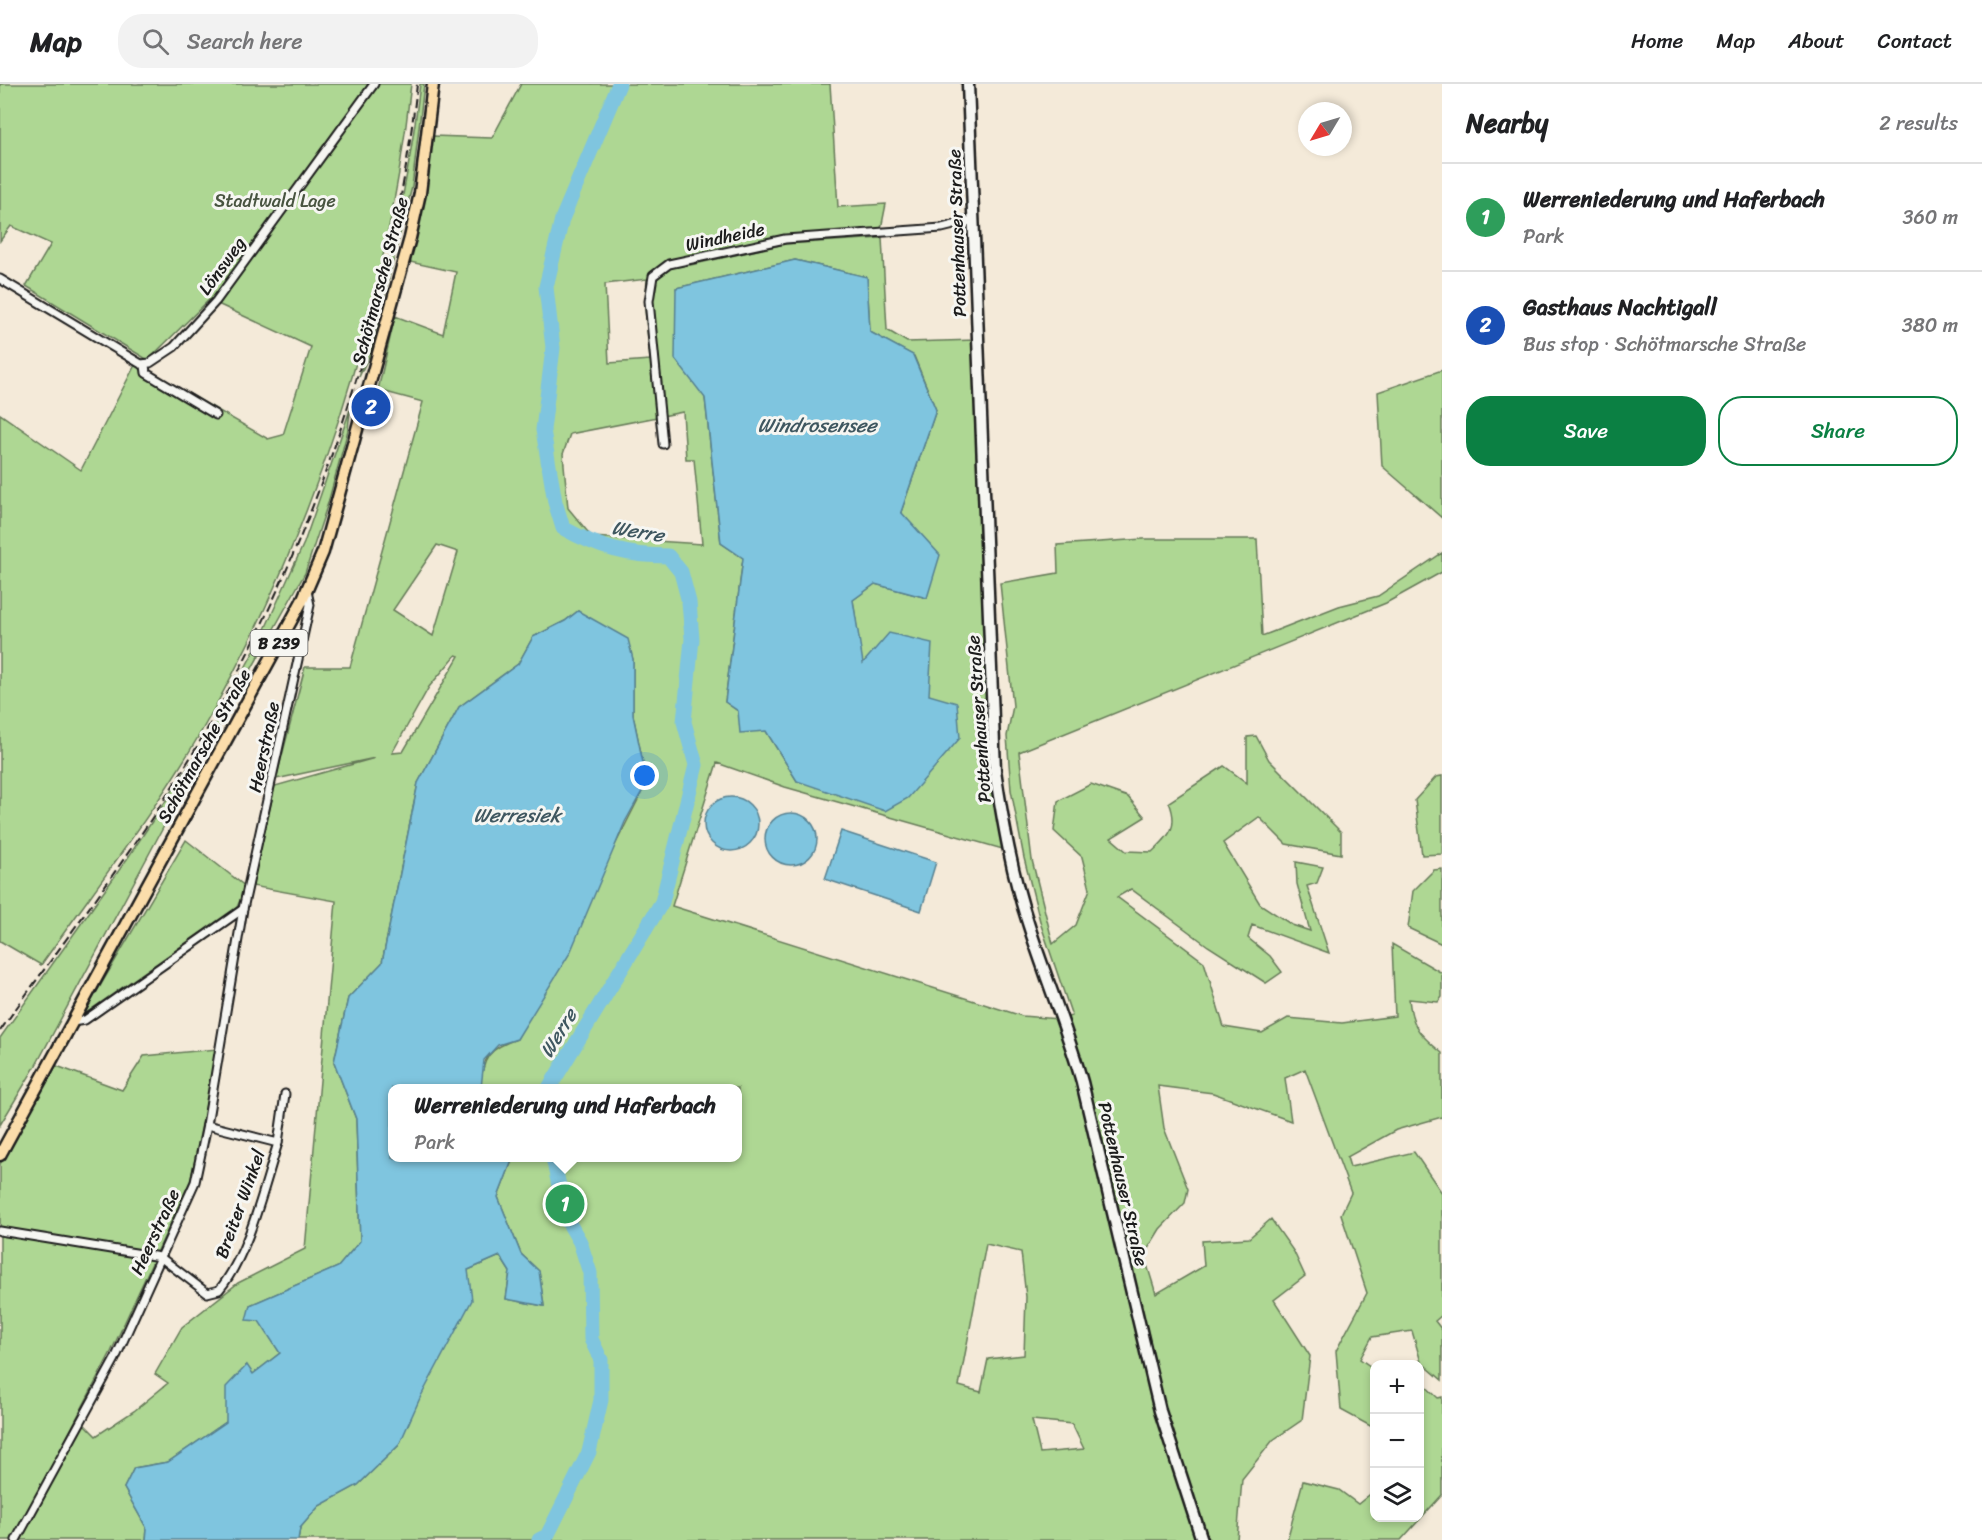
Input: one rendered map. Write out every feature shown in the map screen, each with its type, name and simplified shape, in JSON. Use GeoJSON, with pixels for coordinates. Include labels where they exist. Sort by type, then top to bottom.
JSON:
{"type":"FeatureCollection","features":[{"type":"Feature","properties":{"kind":"main road","name":"Schötmarsche Straße"},"geometry":{"type":"LineString","coordinates":[[0,1155],[307,591],[336,507],[410,238],[423,172],[433,84]]}},
{"type":"Feature","properties":{"kind":"street","name":"Lönsweg"},"geometry":{"type":"LineString","coordinates":[[145,364],[174,347],[216,301],[374,84]]}},
{"type":"Feature","properties":{"kind":"street","name":"Pottenhauser Straße"},"geometry":{"type":"LineString","coordinates":[[968,84],[995,770],[1003,822],[1013,871],[1029,926],[1068,1034],[1082,1082],[1160,1411],[1202,1540]]}},
{"type":"Feature","properties":{"kind":"street","name":"Windheide"},"geometry":{"type":"LineString","coordinates":[[663,444],[649,301],[653,276],[669,264],[785,239],[942,228],[974,220]]}},
{"type":"Feature","properties":{"kind":"street"},"geometry":{"type":"LineString","coordinates":[[0,279],[81,330],[145,364],[146,373],[216,415]]}},
{"type":"Feature","properties":{"kind":"street","name":"Heerstraße"},"geometry":{"type":"LineString","coordinates":[[16,1540],[115,1359],[195,1182],[207,1125],[243,909],[310,605],[307,591]]}},
{"type":"Feature","properties":{"kind":"street"},"geometry":{"type":"LineString","coordinates":[[72,1022],[86,1020],[243,909]]}},
{"type":"Feature","properties":{"kind":"street","name":"Breiter Winkel"},"geometry":{"type":"LineString","coordinates":[[0,1231],[160,1257],[207,1293],[219,1290],[228,1280],[255,1216],[278,1143],[285,1094]]}},
{"type":"Feature","properties":{"kind":"street","name":"Breiter Winkel"},"geometry":{"type":"LineString","coordinates":[[207,1125],[278,1143]]}},
{"type":"Feature","properties":{"kind":"green space","name":"Stadtwald Lage"},"geometry":{"type":"Polygon","coordinates":[[[0,84],[411,84],[400,168],[384,252],[364,336],[339,419],[278,580],[241,657],[183,762],[144,821],[41,965],[0,941],[0,414],[81,470],[136,363],[268,439],[283,435],[311,347],[209,300],[148,360],[26,286],[51,244],[11,226],[0,241],[0,84]]]}},
{"type":"Feature","properties":{"kind":"green space"},"geometry":{"type":"Polygon","coordinates":[[[420,84],[424,84],[412,187],[369,356],[359,377],[396,232],[410,158],[420,84]]]}},
{"type":"Feature","properties":{"kind":"green space"},"geometry":{"type":"Polygon","coordinates":[[[521,84],[830,84],[838,207],[886,204],[881,229],[783,235],[687,256],[690,265],[785,244],[882,238],[887,330],[907,342],[976,340],[987,732],[1006,850],[785,787],[717,763],[672,906],[1022,1016],[1059,1019],[1072,1016],[1041,925],[1024,858],[1011,790],[1007,736],[1013,706],[1000,583],[1058,573],[1057,545],[1143,539],[1257,539],[1262,636],[1339,606],[1378,596],[1442,553],[1442,572],[1386,603],[1019,752],[1032,860],[1053,944],[1076,925],[1090,889],[1082,857],[1054,831],[1058,801],[1091,784],[1128,797],[1145,817],[1111,838],[1126,851],[1152,852],[1164,841],[1171,830],[1173,818],[1169,802],[1224,766],[1247,783],[1247,737],[1256,736],[1269,760],[1341,832],[1341,854],[1286,844],[1259,817],[1223,843],[1260,904],[1292,925],[1310,931],[1297,884],[1296,862],[1323,867],[1317,883],[1307,886],[1329,953],[1252,925],[1248,938],[1270,956],[1282,972],[1266,983],[1208,946],[1131,889],[1117,897],[1204,962],[1224,1027],[1262,1033],[1288,1018],[1342,1023],[1395,1016],[1392,944],[1442,973],[1442,997],[1438,1002],[1409,999],[1412,1017],[1418,1030],[1442,1053],[1442,1117],[1396,1130],[1347,1157],[1350,1167],[1414,1152],[1442,1193],[1442,1315],[1435,1321],[1442,1330],[1442,1380],[1424,1365],[1424,1360],[1420,1360],[1412,1331],[1372,1337],[1360,1359],[1370,1366],[1370,1426],[1341,1410],[1336,1351],[1367,1293],[1341,1214],[1351,1193],[1305,1069],[1285,1078],[1291,1121],[1213,1093],[1158,1086],[1164,1128],[1188,1189],[1185,1203],[1160,1229],[1144,1255],[1156,1294],[1204,1266],[1202,1241],[1249,1238],[1271,1219],[1294,1252],[1305,1276],[1274,1300],[1310,1356],[1302,1420],[1273,1440],[1242,1479],[1237,1540],[298,1540],[300,1528],[319,1506],[358,1485],[399,1445],[468,1270],[500,1256],[510,1272],[506,1299],[544,1306],[539,1271],[521,1254],[498,1197],[511,1162],[742,1162],[742,1084],[480,1084],[483,1068],[493,1051],[517,1039],[647,782],[633,715],[633,659],[578,611],[565,621],[533,637],[518,664],[459,707],[418,783],[382,963],[348,998],[334,1062],[356,1119],[360,1241],[338,1267],[250,1305],[280,1353],[253,1374],[246,1365],[226,1422],[168,1462],[134,1468],[124,1488],[147,1529],[146,1540],[0,1540],[0,1164],[54,1065],[122,1090],[144,1056],[217,1049],[191,1179],[111,1352],[31,1506],[83,1423],[96,1436],[134,1411],[168,1383],[155,1374],[182,1327],[238,1283],[305,1249],[336,901],[252,886],[275,786],[375,758],[276,779],[305,667],[350,667],[423,402],[378,390],[395,316],[443,334],[456,272],[410,262],[433,136],[492,138],[521,84]],[[795,260],[676,288],[705,398],[721,543],[743,558],[725,702],[766,731],[797,781],[929,695],[862,664],[853,600],[875,584],[927,598],[901,512],[936,410],[914,356],[870,332],[867,277],[795,260]],[[647,279],[605,284],[609,363],[650,360],[645,309],[647,279]],[[683,412],[570,434],[563,454],[568,508],[592,537],[702,544],[694,459],[686,459],[683,412]],[[437,545],[393,610],[433,636],[458,552],[437,545]],[[456,655],[429,687],[392,753],[403,752],[459,656],[456,655]],[[986,1244],[959,1386],[981,1392],[988,1359],[1024,1355],[1026,1297],[1021,1252],[986,1244]],[[1032,1420],[1040,1453],[1084,1449],[1072,1424],[1032,1420]]]}},
{"type":"Feature","properties":{"kind":"green space"},"geometry":{"type":"Polygon","coordinates":[[[1442,370],[1442,518],[1382,466],[1378,392],[1442,370]]]}},
{"type":"Feature","properties":{"kind":"green space"},"geometry":{"type":"Polygon","coordinates":[[[350,410],[348,430],[328,503],[305,573],[164,826],[35,1067],[0,1125],[0,1038],[127,859],[207,739],[261,638],[304,543],[350,410]]]}},
{"type":"Feature","properties":{"kind":"green space"},"geometry":{"type":"Polygon","coordinates":[[[1442,776],[1442,854],[1422,855],[1415,800],[1436,777],[1442,776]]]}},
{"type":"Feature","properties":{"kind":"green space"},"geometry":{"type":"Polygon","coordinates":[[[186,840],[246,887],[237,907],[83,1015],[186,840]]]}},
{"type":"Feature","properties":{"kind":"green space"},"geometry":{"type":"Polygon","coordinates":[[[1442,869],[1442,944],[1408,928],[1413,891],[1434,870],[1442,869]]]}},
{"type":"Feature","properties":{"kind":"green space"},"geometry":{"type":"Polygon","coordinates":[[[1424,1385],[1438,1398],[1442,1397],[1442,1495],[1424,1515],[1424,1385]]]}},
{"type":"Feature","properties":{"kind":"green space"},"geometry":{"type":"Polygon","coordinates":[[[1303,1481],[1339,1490],[1358,1504],[1370,1494],[1370,1522],[1417,1522],[1401,1540],[1287,1540],[1303,1481]]]}},
{"type":"Feature","properties":{"kind":"water","name":"Windrosensee"},"geometry":{"type":"Polygon","coordinates":[[[795,260],[867,277],[870,332],[913,355],[936,410],[901,512],[940,555],[927,598],[875,584],[853,600],[863,663],[889,633],[932,643],[929,695],[957,703],[960,738],[908,798],[885,811],[797,781],[766,731],[740,733],[738,711],[725,702],[743,558],[721,543],[705,398],[675,359],[676,288],[795,260]]]}},
{"type":"Feature","properties":{"kind":"water","name":"Werresiek"},"geometry":{"type":"Polygon","coordinates":[[[578,611],[628,639],[633,659],[633,715],[647,782],[625,822],[570,953],[517,1039],[498,1045],[484,1060],[481,1084],[388,1084],[388,1162],[511,1162],[498,1197],[521,1254],[539,1271],[544,1306],[506,1299],[510,1272],[500,1256],[468,1270],[472,1300],[420,1398],[399,1445],[358,1485],[319,1506],[300,1528],[298,1540],[146,1540],[147,1529],[124,1488],[134,1468],[168,1462],[226,1422],[226,1387],[247,1365],[253,1374],[280,1353],[259,1321],[246,1320],[250,1305],[338,1267],[360,1241],[356,1119],[334,1062],[348,998],[382,963],[418,783],[459,707],[518,664],[533,637],[565,621],[578,611]]]}},
{"type":"Feature","properties":{"kind":"water"},"geometry":{"type":"Polygon","coordinates":[[[726,797],[736,797],[746,801],[754,809],[758,824],[754,839],[746,847],[736,851],[726,851],[716,847],[708,839],[704,829],[704,819],[708,809],[716,801],[726,797]]]}},
{"type":"Feature","properties":{"kind":"water"},"geometry":{"type":"Polygon","coordinates":[[[786,813],[796,813],[810,820],[817,839],[810,858],[796,865],[786,865],[776,861],[769,854],[765,844],[765,834],[769,824],[776,817],[786,813]]]}},
{"type":"Feature","properties":{"kind":"water"},"geometry":{"type":"Polygon","coordinates":[[[841,831],[936,862],[921,911],[825,879],[841,831]]]}},
{"type":"Feature","properties":{"kind":"waterway","name":"Werre"},"geometry":{"type":"LineString","coordinates":[[551,1084],[662,902],[696,765],[684,722],[692,639],[689,602],[681,572],[668,556],[614,550],[563,528],[555,502],[543,430],[553,348],[546,287],[562,219],[619,84]]}},
{"type":"Feature","properties":{"kind":"waterway","name":"Werre"},"geometry":{"type":"LineString","coordinates":[[539,1540],[547,1536],[589,1452],[601,1400],[601,1360],[591,1339],[590,1273],[580,1242],[566,1218],[554,1162]]}},
{"type":"Feature","properties":{"kind":"railway"},"geometry":{"type":"LineString","coordinates":[[0,1031],[133,846],[183,770],[246,657],[282,580],[315,500],[344,418],[369,335],[390,251],[406,167],[417,84]]}},
{"type":"Feature","properties":{"kind":"place","name":"Gasthaus Nachtigall"},"geometry":{"type":"Point","coordinates":[371,407]}},
{"type":"Feature","properties":{"kind":"place","name":"Werreniederung und Haferbach"},"geometry":{"type":"Point","coordinates":[565,1204]}}]}
